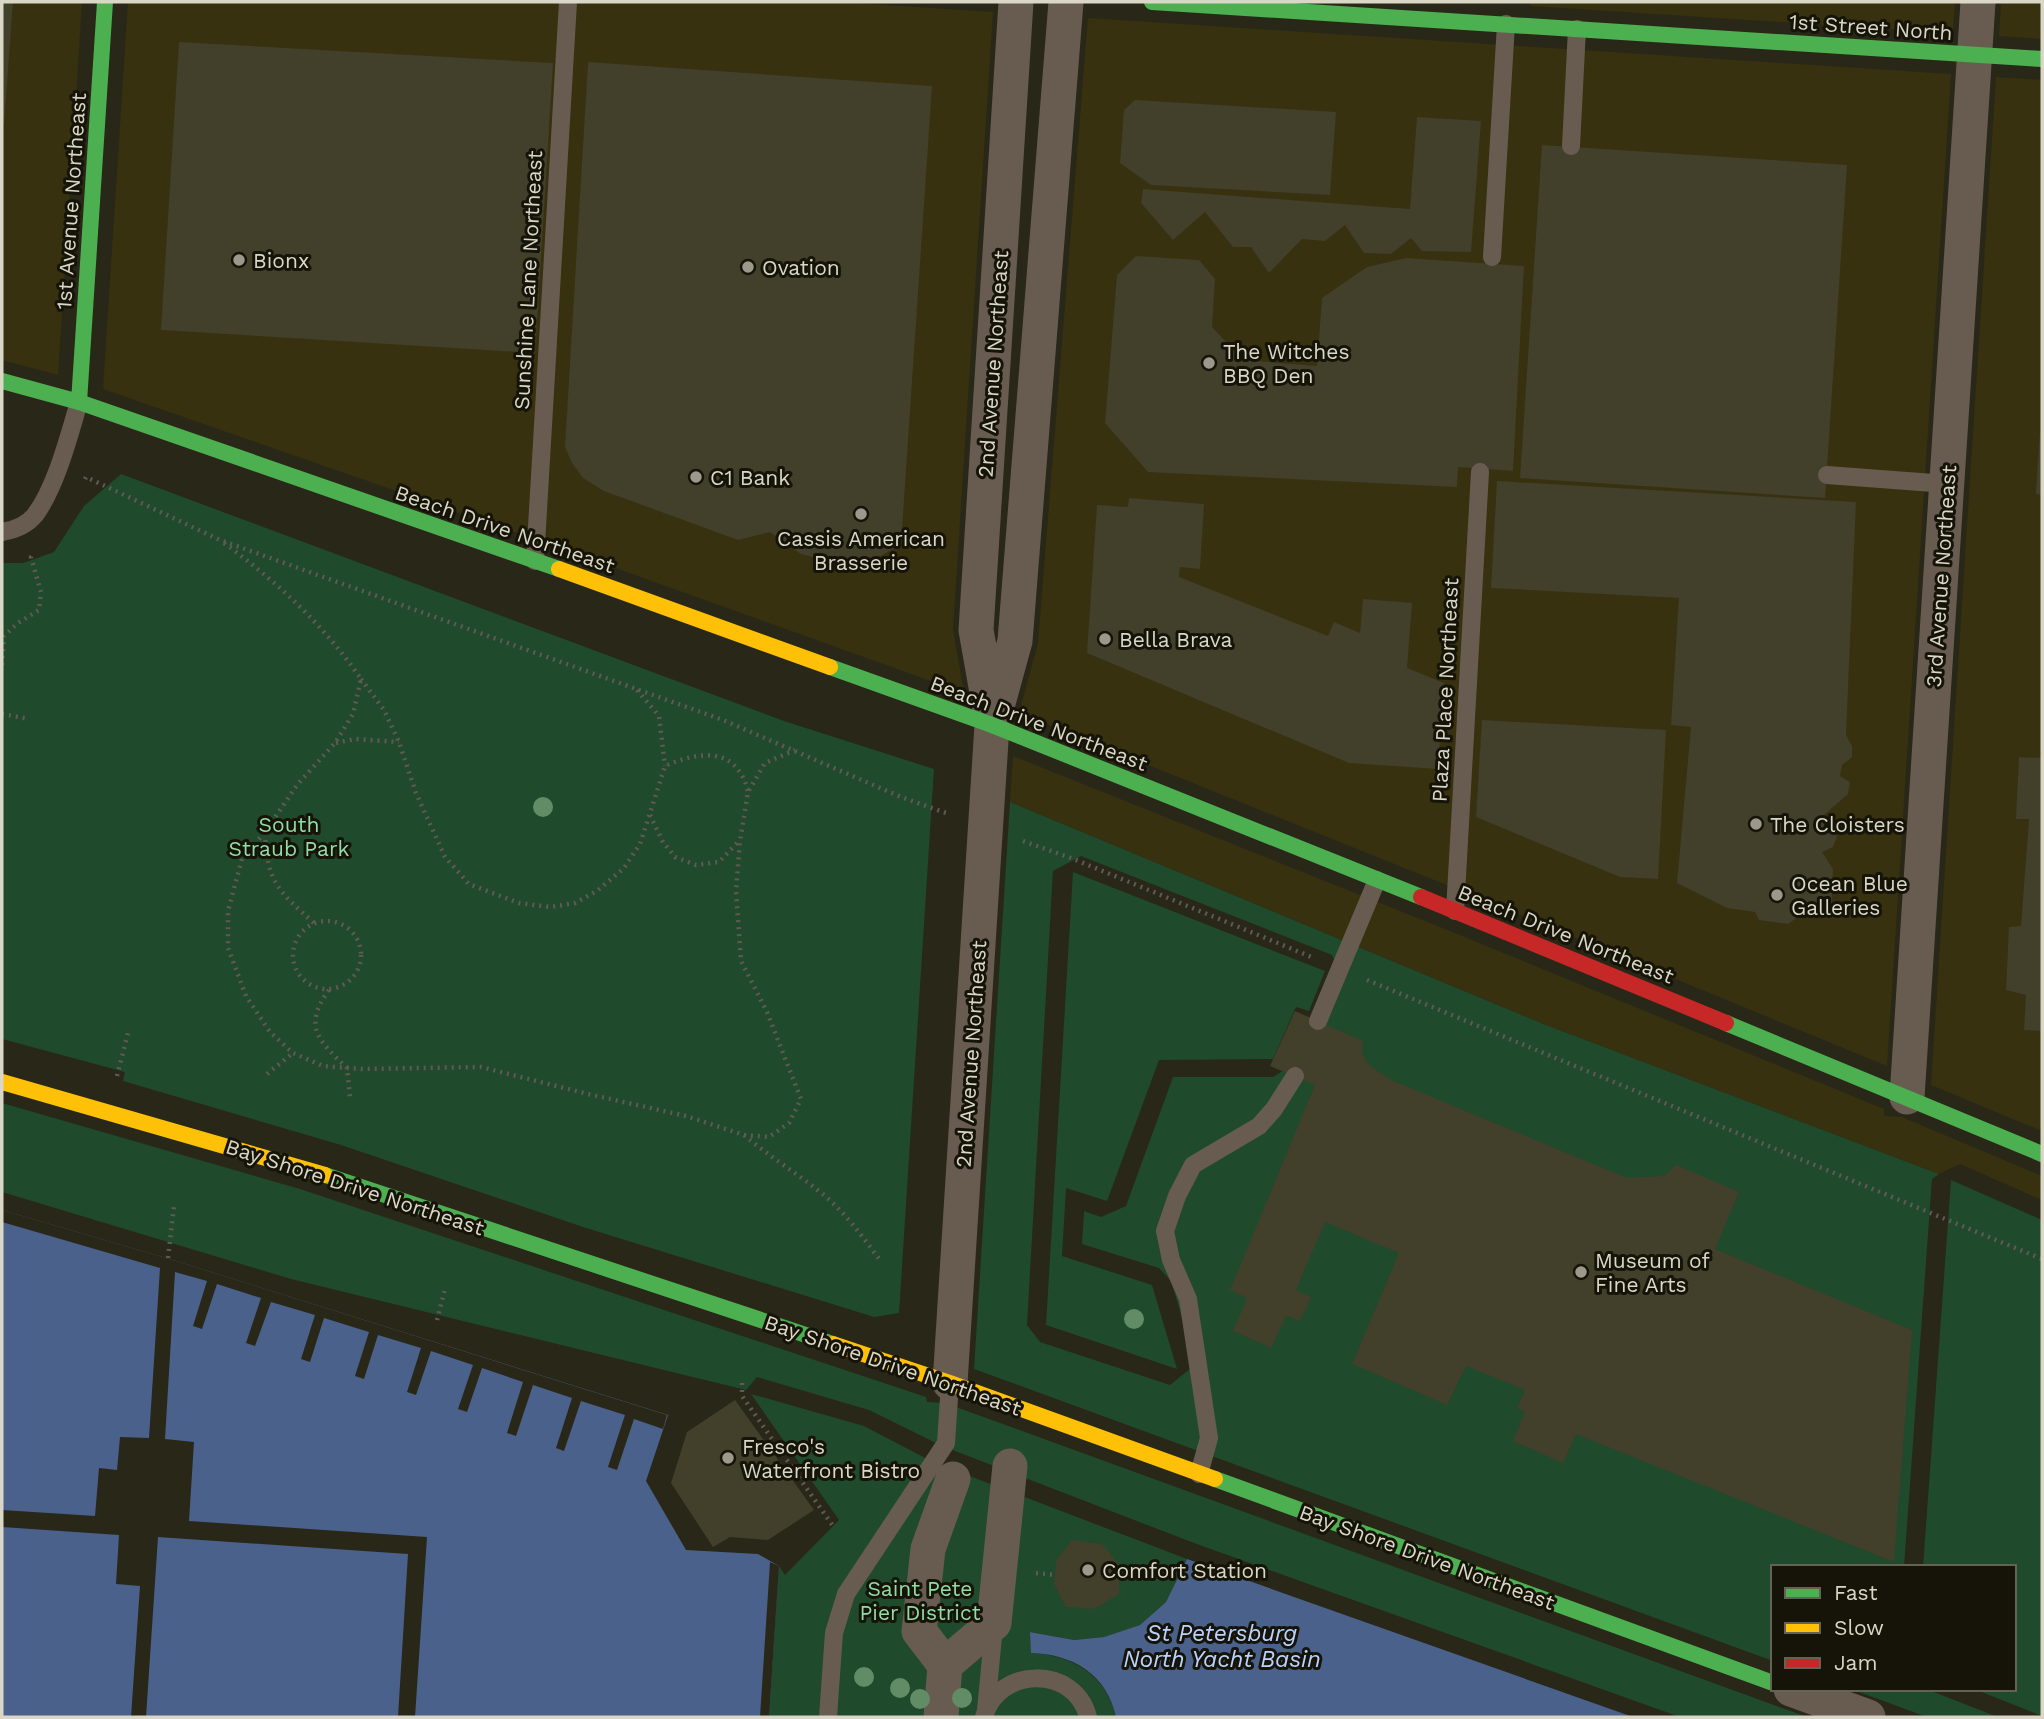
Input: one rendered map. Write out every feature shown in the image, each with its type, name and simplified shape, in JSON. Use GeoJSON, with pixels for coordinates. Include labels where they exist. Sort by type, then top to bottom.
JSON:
{"type":"FeatureCollection","features":[{"type":"Feature","properties":{"kind":"street","name":"1st Avenue Northeast"},"geometry":{"type":"LineString","coordinates":[[79,402],[105,2]]}},
{"type":"Feature","properties":{"kind":"street","name":"2nd Avenue Northeast"},"geometry":{"type":"LineString","coordinates":[[992,725],[976,630],[1016,2]]}},
{"type":"Feature","properties":{"kind":"street","name":"2nd Avenue Northeast"},"geometry":{"type":"LineString","coordinates":[[950,1383],[992,725],[1015,641],[1066,2]]}},
{"type":"Feature","properties":{"kind":"street","name":"1st Street North"},"geometry":{"type":"LineString","coordinates":[[1152,2],[1507,13],[1577,29],[2042,59]]}},
{"type":"Feature","properties":{"kind":"street","name":"3rd Avenue Northeast"},"geometry":{"type":"LineString","coordinates":[[1907,1097],[1978,2]]}},
{"type":"Feature","properties":{"kind":"street","name":"Beach Drive Northeast"},"geometry":{"type":"LineString","coordinates":[[2,381],[79,402],[535,561],[992,725],[1455,911],[2042,1154]]}},
{"type":"Feature","properties":{"kind":"street","name":"Bay Shore Drive Northeast"},"geometry":{"type":"LineString","coordinates":[[2,1082],[307,1169],[950,1383],[1771,1681]]}},
{"type":"Feature","properties":{"kind":"street"},"geometry":{"type":"LineString","coordinates":[[945,1665],[994,1622],[1010,1466]]}},
{"type":"Feature","properties":{"kind":"street"},"geometry":{"type":"LineString","coordinates":[[941,1717],[945,1665],[919,1631],[928,1549],[953,1479]]}},
{"type":"Feature","properties":{"kind":"street"},"geometry":{"type":"LineString","coordinates":[[1796,1691],[1868,1717]]}},
{"type":"Feature","properties":{"kind":"lane","name":"Sunshine Lane Northeast"},"geometry":{"type":"LineString","coordinates":[[535,561],[568,2]]}},
{"type":"Feature","properties":{"kind":"lane"},"geometry":{"type":"LineString","coordinates":[[1492,257],[1507,13]]}},
{"type":"Feature","properties":{"kind":"lane"},"geometry":{"type":"LineString","coordinates":[[1571,146],[1577,29]]}},
{"type":"Feature","properties":{"kind":"lane"},"geometry":{"type":"LineString","coordinates":[[2,532],[22,526],[35,516],[66,448],[79,402]]}},
{"type":"Feature","properties":{"kind":"lane","name":"Plaza Place Northeast"},"geometry":{"type":"LineString","coordinates":[[1455,911],[1480,472]]}},
{"type":"Feature","properties":{"kind":"lane"},"geometry":{"type":"LineString","coordinates":[[1827,475],[1947,484]]}},
{"type":"Feature","properties":{"kind":"lane"},"geometry":{"type":"LineString","coordinates":[[1318,1021],[1377,880]]}},
{"type":"Feature","properties":{"kind":"lane"},"geometry":{"type":"LineString","coordinates":[[1199,1474],[1209,1438],[1188,1299],[1171,1261],[1165,1231],[1177,1196],[1193,1165],[1259,1126],[1274,1109],[1295,1076]]}},
{"type":"Feature","properties":{"kind":"lane"},"geometry":{"type":"LineString","coordinates":[[828,1717],[834,1633],[846,1594],[946,1443],[950,1383]]}},
{"type":"Feature","properties":{"kind":"lane"},"geometry":{"type":"LineString","coordinates":[[985,1714],[994,1622]]}},
{"type":"Feature","properties":{"kind":"lane"},"geometry":{"type":"LineString","coordinates":[[985,1714],[996,1695],[1009,1685],[1026,1679],[1043,1678],[1060,1683],[1075,1694],[1088,1717]]}},
{"type":"Feature","properties":{"kind":"path"},"geometry":{"type":"LineString","coordinates":[[80,489],[86,477],[220,540],[723,720],[901,797],[1071,858],[2042,1259]]}},
{"type":"Feature","properties":{"kind":"path"},"geometry":{"type":"LineString","coordinates":[[220,540],[269,576],[340,648],[384,710],[399,742],[416,793],[446,858],[469,884],[519,903],[551,907],[575,902],[597,891],[624,868],[640,844],[665,766],[659,716],[636,689]]}},
{"type":"Feature","properties":{"kind":"path"},"geometry":{"type":"LineString","coordinates":[[2,665],[4,636],[39,610],[40,592],[31,557],[40,551]]}},
{"type":"Feature","properties":{"kind":"path"},"geometry":{"type":"LineString","coordinates":[[361,679],[353,714],[335,743],[297,785],[265,832],[242,859],[228,911],[228,948],[246,996],[270,1032],[293,1054],[323,1066],[481,1067],[686,1116],[744,1135],[769,1137],[789,1123],[801,1099],[767,1012],[741,961],[736,891],[748,792],[765,762],[796,750]]}},
{"type":"Feature","properties":{"kind":"path"},"geometry":{"type":"LineString","coordinates":[[2,714],[29,719]]}},
{"type":"Feature","properties":{"kind":"path"},"geometry":{"type":"LineString","coordinates":[[335,743],[355,739],[399,742]]}},
{"type":"Feature","properties":{"kind":"path"},"geometry":{"type":"LineString","coordinates":[[665,766],[686,757],[706,754],[730,760],[744,776],[748,792]]}},
{"type":"Feature","properties":{"kind":"path"},"geometry":{"type":"LineString","coordinates":[[650,814],[663,842],[675,857],[695,865],[719,862],[740,841]]}},
{"type":"Feature","properties":{"kind":"path"},"geometry":{"type":"LineString","coordinates":[[265,832],[266,860],[276,886],[314,923]]}},
{"type":"Feature","properties":{"kind":"path"},"geometry":{"type":"LineString","coordinates":[[326,920],[337,921],[348,927],[356,936],[361,959],[351,980],[329,989],[308,984],[295,968],[293,946],[305,928],[326,920]]}},
{"type":"Feature","properties":{"kind":"path"},"geometry":{"type":"LineString","coordinates":[[329,989],[317,1006],[315,1031],[324,1046],[347,1068],[350,1097]]}},
{"type":"Feature","properties":{"kind":"path"},"geometry":{"type":"LineString","coordinates":[[117,1076],[128,1033]]}},
{"type":"Feature","properties":{"kind":"path"},"geometry":{"type":"LineString","coordinates":[[267,1074],[293,1054]]}},
{"type":"Feature","properties":{"kind":"path"},"geometry":{"type":"LineString","coordinates":[[744,1135],[824,1196],[856,1227],[881,1262]]}},
{"type":"Feature","properties":{"kind":"path"},"geometry":{"type":"LineString","coordinates":[[167,1258],[174,1206]]}},
{"type":"Feature","properties":{"kind":"path"},"geometry":{"type":"LineString","coordinates":[[437,1320],[445,1289]]}},
{"type":"Feature","properties":{"kind":"path"},"geometry":{"type":"LineString","coordinates":[[742,1382],[742,1396],[833,1526]]}},
{"type":"Feature","properties":{"kind":"path"},"geometry":{"type":"LineString","coordinates":[[1033,1573],[1056,1575]]}},
{"type":"Feature","properties":{"kind":"shaded area"},"geometry":{"type":"Polygon","coordinates":[[[2,2],[82,2],[58,375],[2,360],[2,2]]]}},
{"type":"Feature","properties":{"kind":"shaded area"},"geometry":{"type":"Polygon","coordinates":[[[128,2],[838,2],[993,12],[953,629],[964,693],[543,542],[103,389],[128,2]]]}},
{"type":"Feature","properties":{"kind":"shaded area"},"geometry":{"type":"Polygon","coordinates":[[[1530,2],[1955,2],[1953,33],[1530,6],[1530,2]]]}},
{"type":"Feature","properties":{"kind":"shaded area"},"geometry":{"type":"Polygon","coordinates":[[[2001,2],[2042,2],[2042,39],[1999,36],[2001,2]]]}},
{"type":"Feature","properties":{"kind":"shaded area"},"geometry":{"type":"Polygon","coordinates":[[[1088,18],[1951,74],[1887,1066],[1019,713],[1038,643],[1088,18]]]}},
{"type":"Feature","properties":{"kind":"shaded area"},"geometry":{"type":"Polygon","coordinates":[[[1996,77],[2042,80],[2042,1131],[1931,1085],[1996,77]]]}},
{"type":"Feature","properties":{"kind":"shaded area"},"geometry":{"type":"Polygon","coordinates":[[[1013,756],[1884,1109],[1884,1116],[1902,1117],[2042,1176],[2042,1200],[1960,1164],[1939,1174],[1546,1025],[1010,802],[1013,756]]]}},
{"type":"Feature","properties":{"kind":"green space","name":"South Straub Park"},"geometry":{"type":"Polygon","coordinates":[[[121,474],[784,721],[934,769],[899,1313],[874,1317],[583,1227],[341,1145],[123,1081],[125,1072],[2,1039],[2,563],[23,563],[54,552],[84,506],[121,474]]]}},
{"type":"Feature","properties":{"kind":"green space"},"geometry":{"type":"Polygon","coordinates":[[[1010,802],[1546,1025],[1939,1174],[1932,1179],[1904,1565],[1771,1565],[1771,1660],[974,1369],[1010,802]],[[1081,856],[1053,871],[1027,1325],[1040,1342],[1170,1385],[1196,1364],[1171,1281],[1159,1268],[1082,1244],[1084,1211],[1101,1217],[1126,1206],[1173,1077],[1273,1077],[1291,1066],[1343,978],[1332,955],[1081,856]]]}},
{"type":"Feature","properties":{"kind":"green space"},"geometry":{"type":"Polygon","coordinates":[[[1073,872],[1325,971],[1309,1011],[1296,1007],[1273,1059],[1159,1060],[1107,1201],[1066,1188],[1062,1256],[1152,1285],[1177,1369],[1046,1325],[1073,872]]]}},
{"type":"Feature","properties":{"kind":"green space"},"geometry":{"type":"Polygon","coordinates":[[[2,1103],[300,1189],[926,1397],[927,1402],[945,1403],[1807,1717],[1680,1717],[1194,1543],[942,1446],[869,1410],[757,1377],[746,1390],[291,1279],[2,1192],[2,1103]]]}},
{"type":"Feature","properties":{"kind":"green space"},"geometry":{"type":"Polygon","coordinates":[[[1951,1180],[2042,1220],[2042,1716],[1979,1691],[2016,1691],[2016,1565],[1923,1565],[1951,1180]]]}},
{"type":"Feature","properties":{"kind":"green space","name":"Saint Pete Pier District"},"geometry":{"type":"Polygon","coordinates":[[[751,1394],[864,1426],[933,1462],[1187,1559],[1166,1602],[1140,1625],[1104,1637],[1074,1640],[1031,1632],[1031,1653],[1060,1658],[1086,1670],[1105,1690],[1116,1717],[769,1717],[779,1566],[785,1575],[839,1520],[751,1394]]]}},
{"type":"Feature","properties":{"kind":"green space"},"geometry":{"type":"Polygon","coordinates":[[[1856,1691],[1931,1691],[1998,1717],[1927,1717],[1856,1691]]]}},
{"type":"Feature","properties":{"kind":"water"},"geometry":{"type":"Polygon","coordinates":[[[2,1210],[176,1261],[668,1415],[646,1481],[686,1550],[758,1554],[779,1566],[769,1717],[2,1717],[2,1210]]]}},
{"type":"Feature","properties":{"kind":"water","name":"St Petersburg North Yacht Basin"},"geometry":{"type":"Polygon","coordinates":[[[1187,1559],[1633,1717],[1116,1717],[1105,1689],[1086,1669],[1060,1657],[1031,1653],[1030,1632],[1074,1640],[1104,1637],[1140,1625],[1166,1602],[1187,1559]]]}},
{"type":"Feature","properties":{"kind":"pier"},"geometry":{"type":"Polygon","coordinates":[[[2,1210],[176,1261],[667,1415],[663,1429],[634,1419],[617,1470],[608,1467],[625,1415],[581,1401],[564,1451],[556,1448],[572,1398],[533,1385],[516,1436],[507,1433],[523,1382],[482,1368],[467,1412],[458,1409],[473,1365],[431,1351],[416,1395],[407,1392],[421,1348],[378,1335],[364,1379],[355,1376],[369,1332],[324,1318],[310,1362],[301,1359],[315,1315],[271,1302],[255,1346],[246,1343],[261,1298],[217,1284],[202,1329],[193,1326],[207,1281],[175,1272],[165,1439],[194,1442],[189,1521],[427,1537],[415,1717],[398,1717],[408,1554],[158,1537],[146,1717],[131,1717],[140,1586],[116,1584],[119,1535],[2,1527],[2,1510],[95,1516],[99,1468],[117,1470],[120,1437],[149,1438],[160,1268],[2,1222],[2,1210]]]}},
{"type":"Feature","properties":{"kind":"pier"},"geometry":{"type":"Polygon","coordinates":[[[770,1562],[779,1566],[769,1717],[760,1717],[770,1562]]]}},
{"type":"Feature","properties":{"kind":"building"},"geometry":{"type":"Polygon","coordinates":[[[2,2],[13,2],[4,124],[2,124],[2,2]]]}},
{"type":"Feature","properties":{"kind":"building"},"geometry":{"type":"Polygon","coordinates":[[[179,42],[553,63],[535,353],[161,330],[179,42]]]}},
{"type":"Feature","properties":{"kind":"building","name":"Ovation"},"geometry":{"type":"Polygon","coordinates":[[[588,62],[932,86],[901,544],[881,556],[854,562],[828,561],[801,554],[770,532],[738,540],[604,491],[583,478],[572,463],[565,447],[588,62]]]}},
{"type":"Feature","properties":{"kind":"building"},"geometry":{"type":"Polygon","coordinates":[[[1135,100],[1336,112],[1330,195],[1151,185],[1120,163],[1124,110],[1135,100]]]}},
{"type":"Feature","properties":{"kind":"building"},"geometry":{"type":"Polygon","coordinates":[[[1417,117],[1481,121],[1471,252],[1422,251],[1411,238],[1391,254],[1364,253],[1345,225],[1325,241],[1302,239],[1269,273],[1251,247],[1233,247],[1205,212],[1173,240],[1141,203],[1143,189],[1410,209],[1417,117]]]}},
{"type":"Feature","properties":{"kind":"building"},"geometry":{"type":"Polygon","coordinates":[[[1542,145],[1847,165],[1825,498],[1520,478],[1542,145]]]}},
{"type":"Feature","properties":{"kind":"building"},"geometry":{"type":"Polygon","coordinates":[[[1136,256],[1199,260],[1215,279],[1212,327],[1243,360],[1317,366],[1322,298],[1367,267],[1406,258],[1524,266],[1513,471],[1458,467],[1457,487],[1148,472],[1105,423],[1117,275],[1136,256]]]}},
{"type":"Feature","properties":{"kind":"building"},"geometry":{"type":"Polygon","coordinates":[[[2042,431],[2042,495],[2036,494],[2042,431]]]}},
{"type":"Feature","properties":{"kind":"building"},"geometry":{"type":"Polygon","coordinates":[[[1497,481],[1856,502],[1846,735],[1852,746],[1852,757],[1842,765],[1840,776],[1850,782],[1848,794],[1825,814],[1824,822],[1834,827],[1837,837],[1833,847],[1822,852],[1833,869],[1831,916],[1801,915],[1788,924],[1759,920],[1755,912],[1727,908],[1677,883],[1691,727],[1671,725],[1679,598],[1491,588],[1497,481]]]}},
{"type":"Feature","properties":{"kind":"building"},"geometry":{"type":"Polygon","coordinates":[[[1129,498],[1204,504],[1200,569],[1180,567],[1179,577],[1328,636],[1334,622],[1360,633],[1363,599],[1412,603],[1407,668],[1444,683],[1438,769],[1349,763],[1087,653],[1097,505],[1128,507],[1129,498]]]}},
{"type":"Feature","properties":{"kind":"building"},"geometry":{"type":"Polygon","coordinates":[[[1482,720],[1666,730],[1658,879],[1620,877],[1476,817],[1482,720]]]}},
{"type":"Feature","properties":{"kind":"building"},"geometry":{"type":"Polygon","coordinates":[[[2019,757],[2042,758],[2042,1031],[2024,1030],[2026,995],[2006,990],[2009,927],[2021,926],[2029,819],[2016,819],[2019,757]]]}},
{"type":"Feature","properties":{"kind":"building","name":"Museum of Fine Arts"},"geometry":{"type":"Polygon","coordinates":[[[1295,1011],[1363,1041],[1362,1053],[1369,1065],[1391,1080],[1627,1178],[1664,1176],[1676,1165],[1739,1192],[1715,1249],[1912,1330],[1894,1562],[1576,1434],[1563,1463],[1513,1441],[1525,1412],[1517,1408],[1525,1390],[1466,1366],[1447,1405],[1352,1364],[1399,1253],[1325,1222],[1296,1290],[1311,1297],[1300,1321],[1286,1316],[1271,1348],[1233,1331],[1247,1298],[1230,1290],[1315,1085],[1270,1066],[1295,1011]]]}},
{"type":"Feature","properties":{"kind":"building","name":"Fresco's Waterfront Bistro"},"geometry":{"type":"Polygon","coordinates":[[[735,1400],[814,1510],[768,1540],[730,1537],[713,1547],[671,1483],[687,1432],[735,1400]]]}},
{"type":"Feature","properties":{"kind":"building","name":"Comfort Station"},"geometry":{"type":"Polygon","coordinates":[[[1072,1540],[1102,1544],[1120,1566],[1119,1594],[1094,1609],[1066,1607],[1054,1584],[1056,1561],[1072,1540]]]}},
{"type":"Feature","properties":{"kind":"traffic: fast"},"geometry":{"type":"LineString","coordinates":[[79,402],[105,2]]}},
{"type":"Feature","properties":{"kind":"traffic: fast"},"geometry":{"type":"LineString","coordinates":[[1152,2],[2042,59]]}},
{"type":"Feature","properties":{"kind":"traffic: fast"},"geometry":{"type":"LineString","coordinates":[[2,381],[79,402],[559,569]]}},
{"type":"Feature","properties":{"kind":"traffic: fast"},"geometry":{"type":"LineString","coordinates":[[830,667],[992,725],[1421,897]]}},
{"type":"Feature","properties":{"kind":"traffic: fast"},"geometry":{"type":"LineString","coordinates":[[1726,1023],[2042,1154]]}},
{"type":"Feature","properties":{"kind":"traffic: fast"},"geometry":{"type":"LineString","coordinates":[[325,1175],[833,1344]]}},
{"type":"Feature","properties":{"kind":"traffic: fast"},"geometry":{"type":"LineString","coordinates":[[1215,1479],[1771,1682]]}},
{"type":"Feature","properties":{"kind":"traffic: slow"},"geometry":{"type":"LineString","coordinates":[[559,569],[830,667]]}},
{"type":"Feature","properties":{"kind":"traffic: slow"},"geometry":{"type":"LineString","coordinates":[[2,1082],[325,1175]]}},
{"type":"Feature","properties":{"kind":"traffic: slow"},"geometry":{"type":"LineString","coordinates":[[833,1344],[950,1383],[1215,1479]]}},
{"type":"Feature","properties":{"kind":"traffic: jam"},"geometry":{"type":"LineString","coordinates":[[1421,897],[1726,1023]]}},
{"type":"Feature","properties":{"kind":"place","name":"Bionx"},"geometry":{"type":"Point","coordinates":[239,260]}},
{"type":"Feature","properties":{"kind":"place","name":"Ovation"},"geometry":{"type":"Point","coordinates":[748,267]}},
{"type":"Feature","properties":{"kind":"place","name":"The Witches BBQ Den"},"geometry":{"type":"Point","coordinates":[1209,363]}},
{"type":"Feature","properties":{"kind":"place","name":"C1 Bank"},"geometry":{"type":"Point","coordinates":[696,477]}},
{"type":"Feature","properties":{"kind":"place","name":"Cassis American Brasserie"},"geometry":{"type":"Point","coordinates":[861,514]}},
{"type":"Feature","properties":{"kind":"place","name":"Bella Brava"},"geometry":{"type":"Point","coordinates":[1105,639]}},
{"type":"Feature","properties":{"kind":"place","name":"The Cloisters"},"geometry":{"type":"Point","coordinates":[1756,824]}},
{"type":"Feature","properties":{"kind":"place","name":"Ocean Blue Galleries"},"geometry":{"type":"Point","coordinates":[1777,895]}},
{"type":"Feature","properties":{"kind":"place","name":"Museum of Fine Arts"},"geometry":{"type":"Point","coordinates":[1581,1272]}},
{"type":"Feature","properties":{"kind":"place","name":"Fresco's Waterfront Bistro"},"geometry":{"type":"Point","coordinates":[728,1458]}},
{"type":"Feature","properties":{"kind":"place","name":"Comfort Station"},"geometry":{"type":"Point","coordinates":[1088,1570]}}]}
